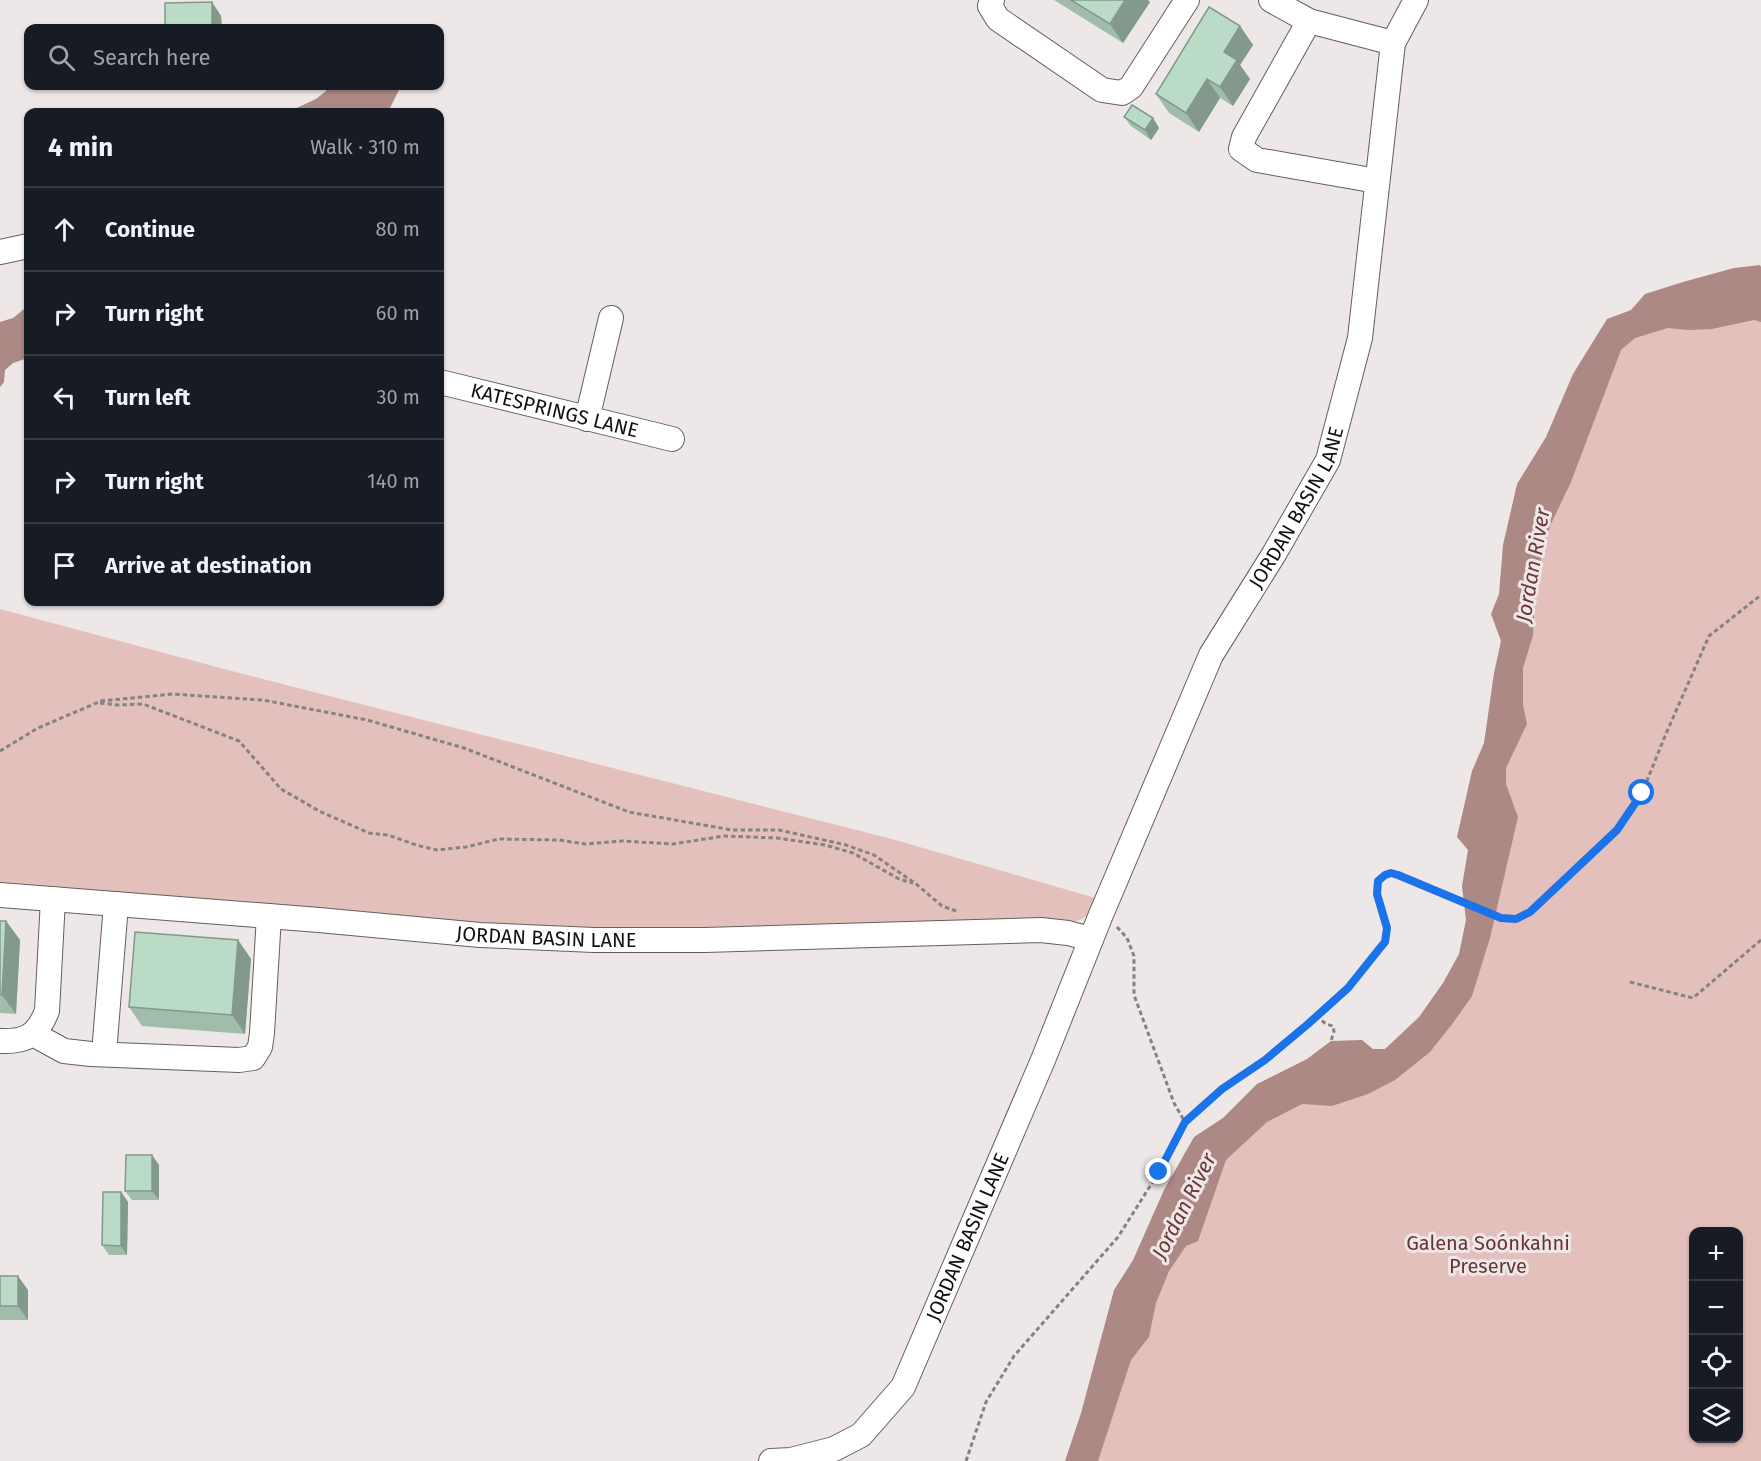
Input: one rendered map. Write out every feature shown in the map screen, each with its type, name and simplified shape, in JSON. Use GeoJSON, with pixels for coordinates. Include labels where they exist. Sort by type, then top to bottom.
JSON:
{"type":"FeatureCollection","features":[{"type":"Feature","properties":{"kind":"street"},"geometry":{"type":"LineString","coordinates":[[992,0],[990,6],[998,19],[1102,90],[1122,93],[1131,87],[1187,0]]}},
{"type":"Feature","properties":{"kind":"street"},"geometry":{"type":"LineString","coordinates":[[1271,0],[1309,21],[1393,43],[1416,0]]}},
{"type":"Feature","properties":{"kind":"street"},"geometry":{"type":"LineString","coordinates":[[1309,21],[1244,137],[1241,149],[1257,160],[1377,181]]}},
{"type":"Feature","properties":{"kind":"street","name":"JORDAN BASIN LANE"},"geometry":{"type":"LineString","coordinates":[[771,1461],[791,1460],[834,1449],[861,1435],[903,1387],[1038,1071],[1211,655],[1274,554],[1328,460],[1359,338],[1393,43]]}},
{"type":"Feature","properties":{"kind":"street"},"geometry":{"type":"LineString","coordinates":[[0,252],[24,247]]}},
{"type":"Feature","properties":{"kind":"street"},"geometry":{"type":"LineString","coordinates":[[587,419],[611,318]]}},
{"type":"Feature","properties":{"kind":"street","name":"KATESPRINGS LANE"},"geometry":{"type":"LineString","coordinates":[[444,383],[672,439]]}},
{"type":"Feature","properties":{"kind":"street","name":"JORDAN BASIN LANE"},"geometry":{"type":"LineString","coordinates":[[0,895],[480,935],[594,940],[705,940],[1041,930],[1068,933],[1091,939]]}},
{"type":"Feature","properties":{"kind":"street"},"geometry":{"type":"LineString","coordinates":[[0,1041],[16,1041],[33,1034],[42,1023],[47,1011],[53,899]]}},
{"type":"Feature","properties":{"kind":"street"},"geometry":{"type":"LineString","coordinates":[[104,1054],[116,904]]}},
{"type":"Feature","properties":{"kind":"street"},"geometry":{"type":"LineString","coordinates":[[33,1034],[64,1051],[239,1060],[253,1058],[260,1047],[262,1033],[269,916]]}},
{"type":"Feature","properties":{"kind":"path"},"geometry":{"type":"LineString","coordinates":[[966,1461],[986,1402],[1014,1356],[1118,1237],[1159,1172],[1185,1122],[1222,1089],[1265,1060],[1348,988],[1385,942],[1387,928],[1377,894],[1378,881],[1381,877],[1391,873],[1398,875],[1501,918],[1516,919],[1530,912],[1617,830],[1642,793],[1709,636],[1761,595]]}},
{"type":"Feature","properties":{"kind":"path"},"geometry":{"type":"LineString","coordinates":[[0,751],[38,728],[101,701],[173,694],[263,700],[367,720],[464,748],[629,812],[732,830],[779,830],[846,845],[874,855],[915,883],[942,906]]}},
{"type":"Feature","properties":{"kind":"path"},"geometry":{"type":"LineString","coordinates":[[97,703],[144,704],[239,741],[281,789],[319,811],[369,833],[388,835],[437,850],[466,847],[499,839],[559,840],[585,844],[622,841],[673,844],[724,836],[777,838],[825,845],[853,854],[899,879],[915,883]]}},
{"type":"Feature","properties":{"kind":"path"},"geometry":{"type":"LineString","coordinates":[[1114,924],[1127,938],[1134,956],[1134,995],[1174,1103],[1185,1122]]}},
{"type":"Feature","properties":{"kind":"path"},"geometry":{"type":"LineString","coordinates":[[1630,982],[1693,998],[1761,940]]}},
{"type":"Feature","properties":{"kind":"path"},"geometry":{"type":"LineString","coordinates":[[1316,1016],[1326,1024],[1333,1026],[1331,1041]]}},
{"type":"Feature","properties":{"kind":"green space","name":"Galena Soónkahni Preserve"},"geometry":{"type":"Polygon","coordinates":[[[1761,314],[1761,1461],[1089,1461],[1208,1166],[1300,1093],[1439,1024],[1489,880],[1541,520],[1632,323],[1761,314]]]}},
{"type":"Feature","properties":{"kind":"green space"},"geometry":{"type":"Polygon","coordinates":[[[0,609],[243,674],[892,839],[1099,899],[1093,910],[1086,916],[1067,923],[636,932],[519,929],[0,882],[0,609]]]}},
{"type":"Feature","properties":{"kind":"water"},"geometry":{"type":"Polygon","coordinates":[[[399,90],[390,108],[297,108],[316,99],[326,91],[399,90]]]}},
{"type":"Feature","properties":{"kind":"water","name":"Jordan River"},"geometry":{"type":"Polygon","coordinates":[[[1760,265],[1761,322],[1754,320],[1712,329],[1668,328],[1635,338],[1621,350],[1571,482],[1550,526],[1536,577],[1533,635],[1523,668],[1523,705],[1527,724],[1506,768],[1506,784],[1518,817],[1490,938],[1472,996],[1430,1052],[1395,1080],[1368,1094],[1332,1106],[1302,1104],[1267,1122],[1226,1160],[1198,1241],[1186,1246],[1169,1271],[1156,1303],[1149,1337],[1131,1360],[1098,1461],[1065,1461],[1081,1413],[1114,1290],[1133,1260],[1164,1190],[1194,1137],[1223,1118],[1257,1084],[1307,1059],[1331,1041],[1362,1040],[1373,1049],[1385,1049],[1419,1017],[1443,983],[1459,954],[1466,920],[1462,886],[1468,850],[1457,837],[1472,771],[1484,743],[1501,641],[1491,614],[1499,594],[1503,545],[1517,484],[1546,437],[1573,374],[1607,319],[1631,310],[1645,294],[1734,268],[1760,265]]]}},
{"type":"Feature","properties":{"kind":"water"},"geometry":{"type":"Polygon","coordinates":[[[24,309],[24,359],[13,363],[5,370],[4,382],[0,387],[0,322],[13,318],[24,309]]]}},
{"type":"Feature","properties":{"kind":"building"},"geometry":{"type":"Polygon","coordinates":[[[1071,0],[1125,0],[1110,24],[1071,0]]]}},
{"type":"Feature","properties":{"kind":"building"},"geometry":{"type":"Polygon","coordinates":[[[212,2],[212,24],[165,24],[165,3],[212,2]]]}},
{"type":"Feature","properties":{"kind":"building"},"geometry":{"type":"Polygon","coordinates":[[[1209,7],[1240,26],[1224,52],[1237,60],[1220,87],[1207,79],[1186,113],[1156,94],[1209,7]]]}},
{"type":"Feature","properties":{"kind":"building"},"geometry":{"type":"Polygon","coordinates":[[[1132,105],[1153,118],[1145,130],[1124,117],[1132,105]]]}},
{"type":"Feature","properties":{"kind":"building"},"geometry":{"type":"Polygon","coordinates":[[[0,921],[6,921],[2,995],[0,995],[0,921]]]}},
{"type":"Feature","properties":{"kind":"building"},"geometry":{"type":"Polygon","coordinates":[[[135,932],[238,940],[232,1015],[129,1007],[135,932]]]}},
{"type":"Feature","properties":{"kind":"building"},"geometry":{"type":"Polygon","coordinates":[[[126,1155],[152,1155],[152,1191],[125,1191],[126,1155]]]}},
{"type":"Feature","properties":{"kind":"building"},"geometry":{"type":"Polygon","coordinates":[[[103,1192],[121,1192],[121,1246],[102,1245],[103,1192]]]}},
{"type":"Feature","properties":{"kind":"building"},"geometry":{"type":"Polygon","coordinates":[[[0,1276],[18,1276],[18,1306],[0,1306],[0,1276]]]}},
{"type":"Feature","properties":{"kind":"route"},"geometry":{"type":"LineString","coordinates":[[1159,1172],[1185,1122],[1222,1089],[1265,1060],[1348,988],[1385,942],[1387,928],[1377,894],[1378,881],[1381,877],[1391,873],[1398,875],[1501,918],[1516,919],[1530,912],[1617,830],[1642,793]]}}]}
